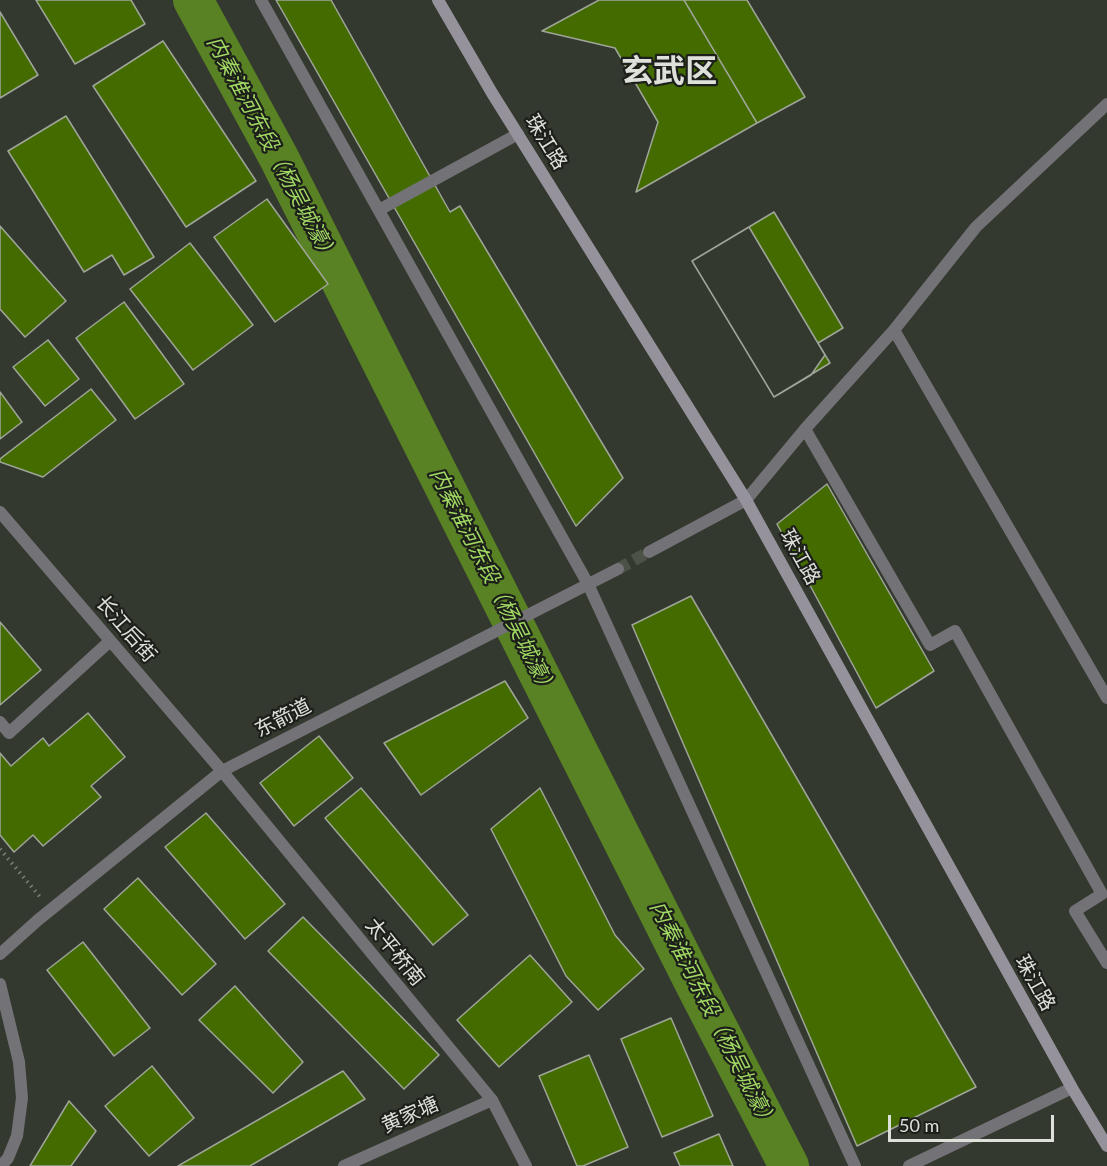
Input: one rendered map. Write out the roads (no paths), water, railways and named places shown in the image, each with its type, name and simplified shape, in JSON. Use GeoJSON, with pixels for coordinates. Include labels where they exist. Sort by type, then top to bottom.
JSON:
{"type":"FeatureCollection","features":[{"type":"Feature","properties":{"kind":"main road","name":"珠江路"},"geometry":{"type":"LineString","coordinates":[[438,0],[518,134],[746,500],[1071,1088],[1107,1146]]}},
{"type":"Feature","properties":{"kind":"street"},"geometry":{"type":"LineString","coordinates":[[261,0],[588,584],[855,1166]]}},
{"type":"Feature","properties":{"kind":"street"},"geometry":{"type":"LineString","coordinates":[[649,552],[746,500],[805,429],[894,330],[976,227],[1107,104]]}},
{"type":"Feature","properties":{"kind":"street"},"geometry":{"type":"LineString","coordinates":[[379,210],[518,134]]}},
{"type":"Feature","properties":{"kind":"street"},"geometry":{"type":"LineString","coordinates":[[894,330],[1107,698]]}},
{"type":"Feature","properties":{"kind":"street"},"geometry":{"type":"LineString","coordinates":[[805,429],[930,645],[955,631],[1102,894],[1075,910],[1107,963]]}},
{"type":"Feature","properties":{"kind":"street","name":"长江后街"},"geometry":{"type":"LineString","coordinates":[[0,512],[222,771]]}},
{"type":"Feature","properties":{"kind":"street","name":"东箭道"},"geometry":{"type":"LineString","coordinates":[[0,954],[51,909],[222,771],[618,569]]}},
{"type":"Feature","properties":{"kind":"street"},"geometry":{"type":"LineString","coordinates":[[0,722],[9,733],[110,641]]}},
{"type":"Feature","properties":{"kind":"street","name":"太平桥南"},"geometry":{"type":"LineString","coordinates":[[222,771],[492,1101],[526,1166]]}},
{"type":"Feature","properties":{"kind":"street"},"geometry":{"type":"LineString","coordinates":[[0,984],[19,1062],[22,1098],[17,1136],[8,1158],[1,1166]]}},
{"type":"Feature","properties":{"kind":"street"},"geometry":{"type":"LineString","coordinates":[[909,1166],[1071,1088]]}},
{"type":"Feature","properties":{"kind":"street","name":"黄家塘"},"geometry":{"type":"LineString","coordinates":[[344,1166],[492,1101]]}},
{"type":"Feature","properties":{"kind":"waterway","name":"内秦淮河东段（杨吴城濠）"},"geometry":{"type":"LineString","coordinates":[[193,0],[279,158],[789,1166]]}},
{"type":"Feature","properties":{"kind":"tunnel"},"geometry":{"type":"LineString","coordinates":[[618,569],[649,552]]}},
{"type":"Feature","properties":{"kind":"district","name":"玄武区"},"geometry":{"type":"Point","coordinates":[669,72]}}]}
